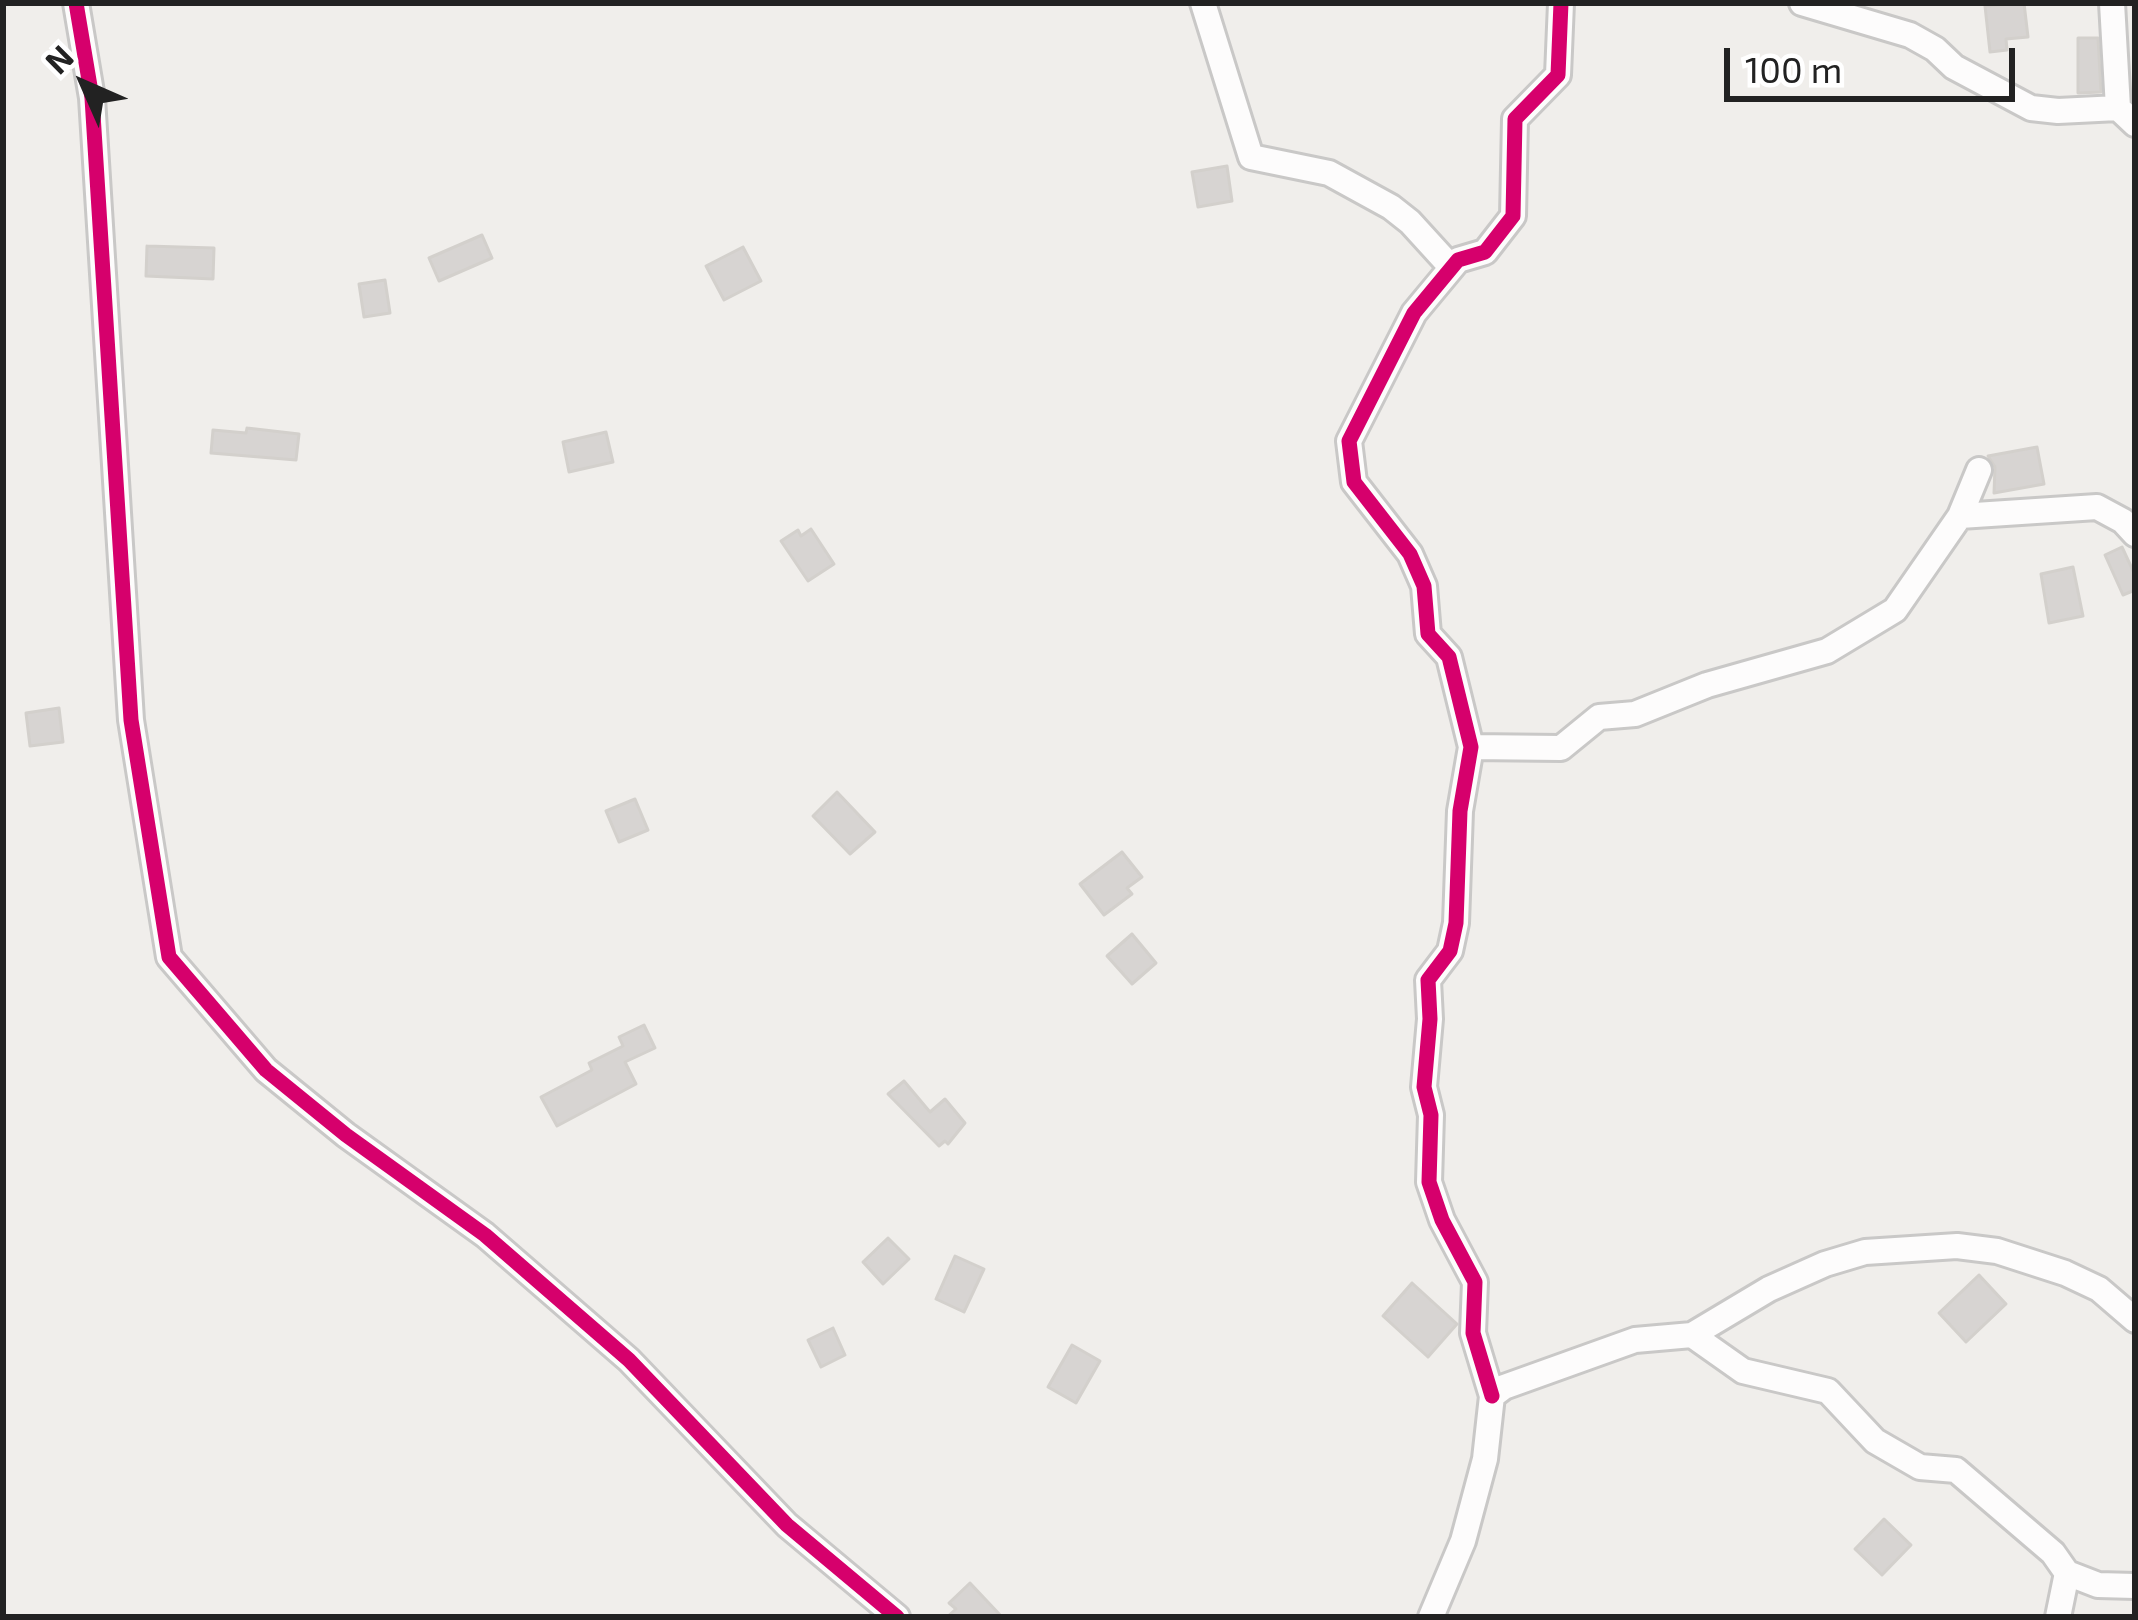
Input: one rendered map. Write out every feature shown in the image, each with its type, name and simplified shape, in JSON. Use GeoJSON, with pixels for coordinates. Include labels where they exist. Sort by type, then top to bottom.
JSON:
{"type":"FeatureCollection","features":[{"type":"Feature","properties":{"kind":"street"},"geometry":{"type":"LineString","coordinates":[[76,3],[92,98],[131,720],[169,956],[266,1070],[346,1135],[485,1234],[629,1360],[787,1526],[898,1617]]}},
{"type":"Feature","properties":{"kind":"street"},"geometry":{"type":"LineString","coordinates":[[1203,3],[1251,158],[1329,173],[1410,222],[1451,267]]}},
{"type":"Feature","properties":{"kind":"street"},"geometry":{"type":"LineString","coordinates":[[1431,1617],[1463,1541],[1485,1459],[1492,1396],[1473,1333],[1474,1282],[1442,1220],[1429,1182],[1431,1115],[1424,1087],[1428,980],[1450,952],[1456,923],[1460,811],[1471,747],[1449,657],[1428,634],[1424,586],[1409,554],[1354,482],[1349,441],[1414,314],[1458,260],[1485,252],[1513,216],[1515,119],[1558,75],[1561,3]]}},
{"type":"Feature","properties":{"kind":"street"},"geometry":{"type":"LineString","coordinates":[[1802,3],[1910,35],[1954,67],[2031,108],[2127,116],[2112,3]]}},
{"type":"Feature","properties":{"kind":"street"},"geometry":{"type":"LineString","coordinates":[[1471,747],[1561,748],[1599,717],[1635,714],[1707,685],[1827,651],[1894,610],[1960,516],[1978,470]]}},
{"type":"Feature","properties":{"kind":"street"},"geometry":{"type":"LineString","coordinates":[[1960,516],[2097,507],[2123,521],[2135,534]]}},
{"type":"Feature","properties":{"kind":"street"},"geometry":{"type":"LineString","coordinates":[[1492,1396],[1550,1367],[1635,1340],[1692,1335],[1769,1289],[1864,1252],[1957,1246],[1997,1252],[2099,1289],[2135,1320]]}},
{"type":"Feature","properties":{"kind":"street"},"geometry":{"type":"LineString","coordinates":[[1692,1335],[1743,1370],[1828,1391],[1875,1441],[1920,1467],[1956,1470],[2053,1553],[2067,1573],[2098,1586],[2135,1586]]}},
{"type":"Feature","properties":{"kind":"street"},"geometry":{"type":"LineString","coordinates":[[2057,1617],[2067,1573]]}},
{"type":"Feature","properties":{"kind":"building"},"geometry":{"type":"Polygon","coordinates":[[[2024,3],[2028,37],[2006,39],[2007,50],[1990,52],[1985,6],[2024,3]]]}},
{"type":"Feature","properties":{"kind":"building"},"geometry":{"type":"Polygon","coordinates":[[[2078,38],[2098,38],[2101,92],[2078,93],[2078,38]]]}},
{"type":"Feature","properties":{"kind":"building"},"geometry":{"type":"Polygon","coordinates":[[[1227,166],[1232,201],[1198,207],[1192,172],[1227,166]]]}},
{"type":"Feature","properties":{"kind":"building"},"geometry":{"type":"Polygon","coordinates":[[[482,235],[492,258],[439,281],[429,258],[482,235]]]}},
{"type":"Feature","properties":{"kind":"building"},"geometry":{"type":"Polygon","coordinates":[[[147,246],[214,248],[213,279],[146,276],[147,246]]]}},
{"type":"Feature","properties":{"kind":"building"},"geometry":{"type":"Polygon","coordinates":[[[743,247],[761,281],[724,300],[706,266],[743,247]]]}},
{"type":"Feature","properties":{"kind":"building"},"geometry":{"type":"Polygon","coordinates":[[[385,280],[390,313],[364,317],[359,284],[385,280]]]}},
{"type":"Feature","properties":{"kind":"building"},"geometry":{"type":"Polygon","coordinates":[[[247,428],[299,434],[296,460],[211,453],[213,430],[246,433],[247,428]]]}},
{"type":"Feature","properties":{"kind":"building"},"geometry":{"type":"Polygon","coordinates":[[[606,432],[613,462],[569,472],[563,442],[606,432]]]}},
{"type":"Feature","properties":{"kind":"building"},"geometry":{"type":"Polygon","coordinates":[[[2037,447],[2044,484],[1994,493],[1995,467],[1988,456],[2037,447]]]}},
{"type":"Feature","properties":{"kind":"building"},"geometry":{"type":"Polygon","coordinates":[[[811,529],[834,564],[808,581],[781,541],[798,530],[801,536],[811,529]]]}},
{"type":"Feature","properties":{"kind":"building"},"geometry":{"type":"Polygon","coordinates":[[[2122,547],[2135,575],[2135,590],[2123,595],[2105,555],[2122,547]]]}},
{"type":"Feature","properties":{"kind":"building"},"geometry":{"type":"Polygon","coordinates":[[[2073,567],[2083,616],[2049,623],[2041,574],[2073,567]]]}},
{"type":"Feature","properties":{"kind":"building"},"geometry":{"type":"Polygon","coordinates":[[[59,708],[63,742],[30,746],[26,713],[59,708]]]}},
{"type":"Feature","properties":{"kind":"building"},"geometry":{"type":"Polygon","coordinates":[[[837,792],[875,832],[850,854],[813,816],[837,792]]]}},
{"type":"Feature","properties":{"kind":"building"},"geometry":{"type":"Polygon","coordinates":[[[635,799],[648,830],[619,842],[606,811],[635,799]]]}},
{"type":"Feature","properties":{"kind":"building"},"geometry":{"type":"Polygon","coordinates":[[[1122,852],[1142,877],[1127,888],[1132,894],[1104,915],[1080,884],[1122,852]]]}},
{"type":"Feature","properties":{"kind":"building"},"geometry":{"type":"Polygon","coordinates":[[[1132,934],[1156,963],[1132,984],[1107,956],[1132,934]]]}},
{"type":"Feature","properties":{"kind":"building"},"geometry":{"type":"Polygon","coordinates":[[[644,1025],[655,1048],[625,1062],[636,1084],[557,1126],[541,1097],[592,1070],[589,1063],[623,1046],[619,1037],[644,1025]]]}},
{"type":"Feature","properties":{"kind":"building"},"geometry":{"type":"Polygon","coordinates":[[[904,1081],[930,1112],[945,1099],[965,1123],[948,1144],[939,1146],[888,1094],[904,1081]]]}},
{"type":"Feature","properties":{"kind":"building"},"geometry":{"type":"Polygon","coordinates":[[[888,1238],[909,1259],[883,1284],[863,1262],[888,1238]]]}},
{"type":"Feature","properties":{"kind":"building"},"geometry":{"type":"Polygon","coordinates":[[[955,1256],[984,1269],[964,1312],[936,1299],[955,1256]]]}},
{"type":"Feature","properties":{"kind":"building"},"geometry":{"type":"Polygon","coordinates":[[[1979,1275],[2006,1304],[1966,1342],[1939,1313],[1979,1275]]]}},
{"type":"Feature","properties":{"kind":"building"},"geometry":{"type":"Polygon","coordinates":[[[1412,1283],[1457,1324],[1428,1357],[1383,1316],[1412,1283]]]}},
{"type":"Feature","properties":{"kind":"building"},"geometry":{"type":"Polygon","coordinates":[[[833,1328],[845,1355],[821,1367],[808,1340],[833,1328]]]}},
{"type":"Feature","properties":{"kind":"building"},"geometry":{"type":"Polygon","coordinates":[[[1072,1345],[1100,1361],[1076,1403],[1048,1387],[1072,1345]]]}},
{"type":"Feature","properties":{"kind":"building"},"geometry":{"type":"Polygon","coordinates":[[[1884,1519],[1911,1545],[1882,1575],[1855,1549],[1884,1519]]]}},
{"type":"Feature","properties":{"kind":"building"},"geometry":{"type":"Polygon","coordinates":[[[970,1583],[1002,1617],[947,1617],[956,1609],[949,1603],[970,1583]]]}},
{"type":"Feature","properties":{"kind":"cycle path"},"geometry":{"type":"LineString","coordinates":[[76,3],[92,98],[131,720],[169,957],[266,1070],[346,1135],[485,1235],[629,1360],[787,1525],[897,1617]]}},
{"type":"Feature","properties":{"kind":"cycle path"},"geometry":{"type":"LineString","coordinates":[[1492,1396],[1473,1333],[1475,1282],[1442,1220],[1429,1182],[1431,1115],[1424,1087],[1428,980],[1450,951],[1456,923],[1460,811],[1471,747],[1449,657],[1428,634],[1424,586],[1410,554],[1354,482],[1349,441],[1414,313],[1458,260],[1485,252],[1513,216],[1515,119],[1558,75],[1561,3]]}}]}
